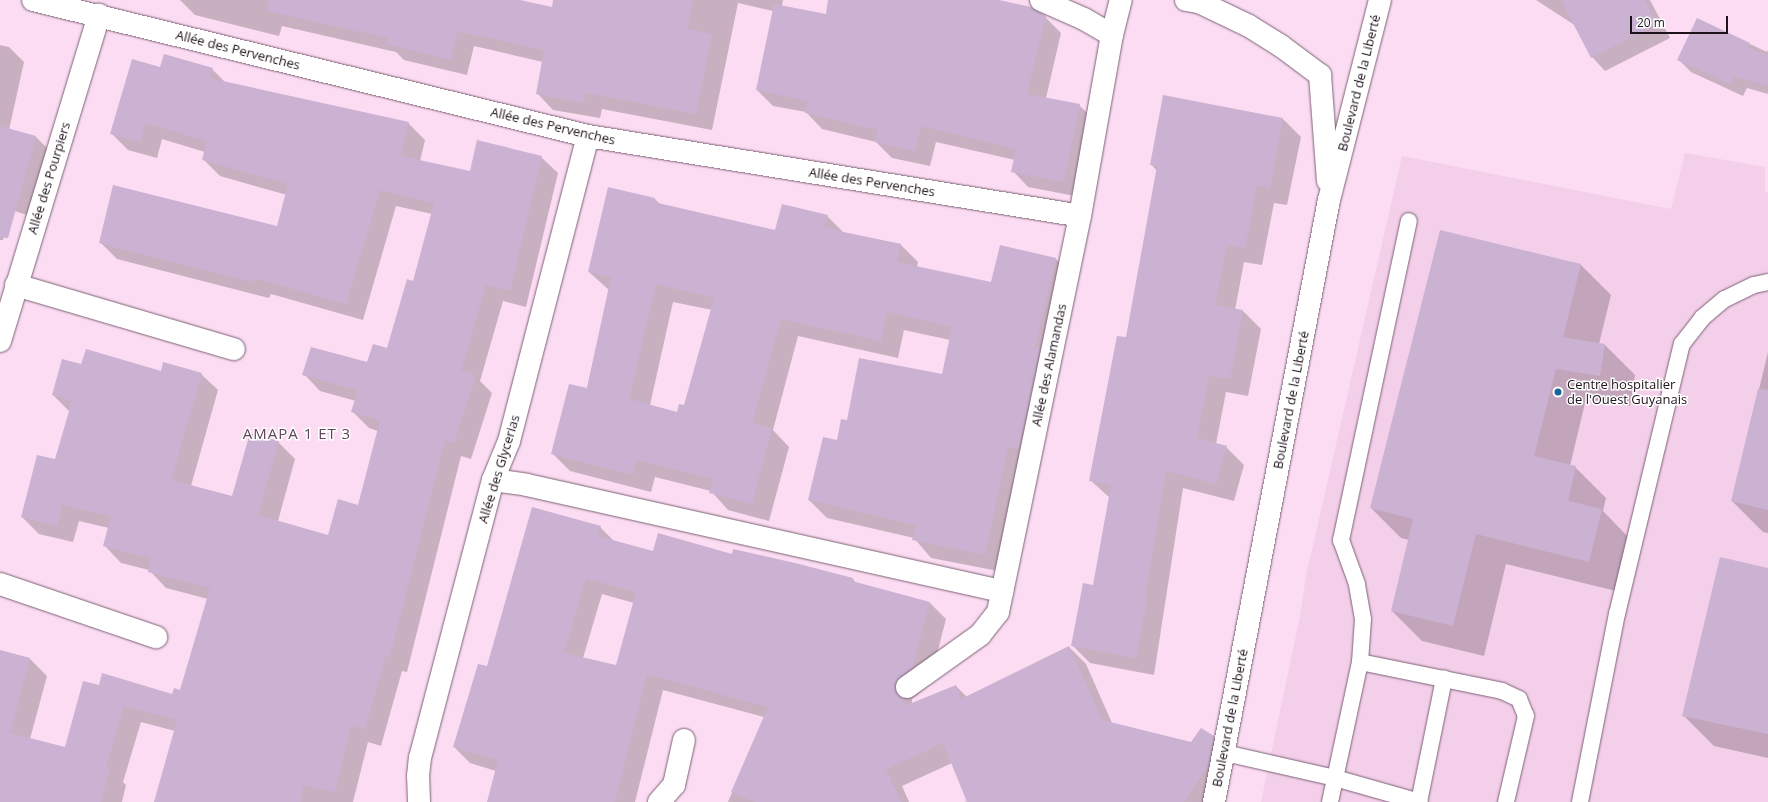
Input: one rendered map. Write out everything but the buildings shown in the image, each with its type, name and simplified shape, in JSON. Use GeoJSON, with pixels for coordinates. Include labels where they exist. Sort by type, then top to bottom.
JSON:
{"type":"FeatureCollection","features":[{"type":"Feature","properties":{"kind":"street","name":"Allée des Pervenches"},"geometry":{"type":"LineString","coordinates":[[33,0],[588,136],[1080,216]]}},
{"type":"Feature","properties":{"kind":"street"},"geometry":{"type":"LineString","coordinates":[[1041,0],[1084,19],[1112,36]]}},
{"type":"Feature","properties":{"kind":"street","name":"Allée des Alamandas"},"geometry":{"type":"LineString","coordinates":[[907,687],[980,635],[998,612],[1080,216],[1112,36],[1121,0]]}},
{"type":"Feature","properties":{"kind":"street"},"geometry":{"type":"LineString","coordinates":[[1186,0],[1199,2],[1249,26],[1282,46],[1320,75],[1329,200]]}},
{"type":"Feature","properties":{"kind":"street","name":"Boulevard de la Liberté"},"geometry":{"type":"LineString","coordinates":[[1214,802],[1225,753],[1329,200],[1380,0]]}},
{"type":"Feature","properties":{"kind":"street","name":"Allée des Pourpiers"},"geometry":{"type":"LineString","coordinates":[[0,341],[99,15]]}},
{"type":"Feature","properties":{"kind":"street","name":"Allée des Glycerias"},"geometry":{"type":"LineString","coordinates":[[419,802],[418,776],[420,758],[493,480],[509,441],[588,136]]}},
{"type":"Feature","properties":{"kind":"street"},"geometry":{"type":"LineString","coordinates":[[16,285],[234,349]]}},
{"type":"Feature","properties":{"kind":"street"},"geometry":{"type":"LineString","coordinates":[[493,480],[527,485],[1002,591]]}},
{"type":"Feature","properties":{"kind":"street"},"geometry":{"type":"LineString","coordinates":[[0,584],[156,637]]}},
{"type":"Feature","properties":{"kind":"street"},"geometry":{"type":"LineString","coordinates":[[659,802],[674,785],[684,740]]}},
{"type":"Feature","properties":{"kind":"lane"},"geometry":{"type":"LineString","coordinates":[[1330,802],[1360,662],[1363,619],[1357,584],[1341,540],[1409,220]]}},
{"type":"Feature","properties":{"kind":"lane"},"geometry":{"type":"LineString","coordinates":[[1580,802],[1617,614],[1682,344],[1702,318],[1725,300],[1754,285],[1768,282]]}},
{"type":"Feature","properties":{"kind":"lane"},"geometry":{"type":"LineString","coordinates":[[1360,662],[1502,691],[1519,699],[1526,716],[1506,802]]}},
{"type":"Feature","properties":{"kind":"lane"},"geometry":{"type":"LineString","coordinates":[[1225,753],[1335,778],[1419,802],[1444,678]]}},
{"type":"Feature","properties":{"kind":"shaded area","name":"Centre hospitalier de l'Ouest Guyanais"},"geometry":{"type":"Polygon","coordinates":[[[1685,153],[1765,167],[1765,192],[1768,193],[1768,802],[1261,802],[1300,616],[1306,576],[1402,156],[1671,209],[1685,153]]]}},
{"type":"Feature","properties":{"kind":"place","name":"Centre hospitalier de l'Ouest Guyanais"},"geometry":{"type":"Point","coordinates":[1558,392]}},
{"type":"Feature","properties":{"kind":"district","name":"AMAPA 1 ET 3"},"geometry":{"type":"Point","coordinates":[297,434]}}]}
